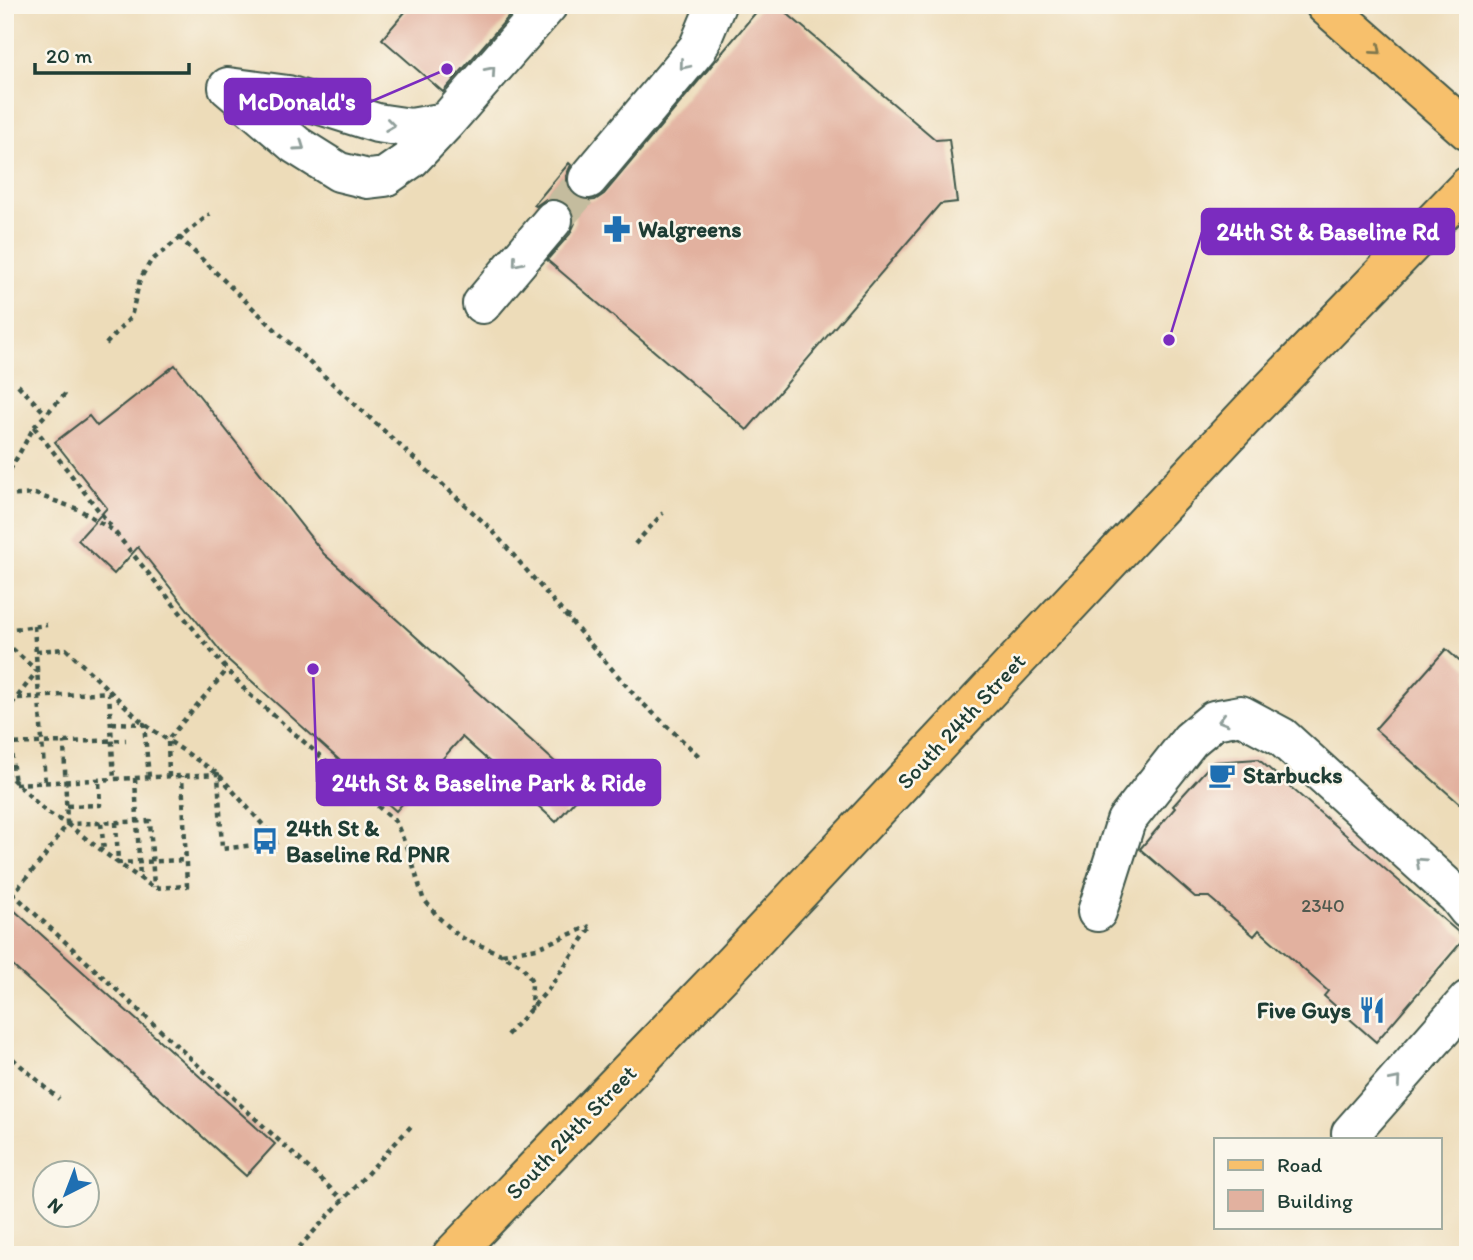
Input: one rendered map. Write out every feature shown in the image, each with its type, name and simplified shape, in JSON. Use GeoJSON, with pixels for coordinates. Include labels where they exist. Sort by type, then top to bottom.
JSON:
{"type":"FeatureCollection","features":[{"type":"Feature","properties":{"kind":"main road"},"geometry":{"type":"LineString","coordinates":[[1325,5],[1468,131]]}},
{"type":"Feature","properties":{"kind":"main road","name":"South 24th Street"},"geometry":{"type":"LineString","coordinates":[[452,1255],[725,971],[1255,406],[1468,186]]}},
{"type":"Feature","properties":{"kind":"lane"},"geometry":{"type":"LineString","coordinates":[[446,122],[411,128],[377,123],[288,95],[228,87],[296,145],[339,172],[368,179],[385,177],[411,159],[446,122],[548,5]]}},
{"type":"Feature","properties":{"kind":"lane"},"geometry":{"type":"LineString","coordinates":[[588,179],[698,48],[716,5]]}},
{"type":"Feature","properties":{"kind":"lane"},"geometry":{"type":"LineString","coordinates":[[482,304],[553,220]]}},
{"type":"Feature","properties":{"kind":"lane"},"geometry":{"type":"LineString","coordinates":[[1097,912],[1126,821],[1190,740],[1214,720],[1241,715],[1282,737],[1457,896],[1468,911]]}},
{"type":"Feature","properties":{"kind":"lane"},"geometry":{"type":"LineString","coordinates":[[1351,1133],[1468,1000]]}},
{"type":"Feature","properties":{"kind":"path"},"geometry":{"type":"LineString","coordinates":[[106,344],[131,317],[140,279],[151,261],[210,214]]}},
{"type":"Feature","properties":{"kind":"path"},"geometry":{"type":"LineString","coordinates":[[179,237],[310,363],[490,528],[637,698],[701,758]]}},
{"type":"Feature","properties":{"kind":"path"},"geometry":{"type":"LineString","coordinates":[[18,385],[45,413]]}},
{"type":"Feature","properties":{"kind":"path"},"geometry":{"type":"LineString","coordinates":[[5,479],[34,427],[67,392]]}},
{"type":"Feature","properties":{"kind":"path"},"geometry":{"type":"LineString","coordinates":[[34,427],[227,670],[249,694],[396,822],[423,898],[438,917],[460,937],[501,954],[522,967],[532,981],[531,1011]]}},
{"type":"Feature","properties":{"kind":"path"},"geometry":{"type":"LineString","coordinates":[[5,496],[35,494],[78,509],[114,531]]}},
{"type":"Feature","properties":{"kind":"path"},"geometry":{"type":"LineString","coordinates":[[635,544],[663,513]]}},
{"type":"Feature","properties":{"kind":"path"},"geometry":{"type":"LineString","coordinates":[[567,619],[570,612]]}},
{"type":"Feature","properties":{"kind":"path"},"geometry":{"type":"LineString","coordinates":[[5,630],[47,625]]}},
{"type":"Feature","properties":{"kind":"path"},"geometry":{"type":"LineString","coordinates":[[34,626],[45,783]]}},
{"type":"Feature","properties":{"kind":"path"},"geometry":{"type":"LineString","coordinates":[[5,642],[37,671]]}},
{"type":"Feature","properties":{"kind":"path"},"geometry":{"type":"LineString","coordinates":[[36,651],[66,649],[144,724],[218,774],[278,842],[222,849],[218,774]]}},
{"type":"Feature","properties":{"kind":"path"},"geometry":{"type":"LineString","coordinates":[[169,777],[168,739],[227,670]]}},
{"type":"Feature","properties":{"kind":"path"},"geometry":{"type":"LineString","coordinates":[[5,713],[37,671]]}},
{"type":"Feature","properties":{"kind":"path"},"geometry":{"type":"LineString","coordinates":[[18,698],[109,692]]}},
{"type":"Feature","properties":{"kind":"path"},"geometry":{"type":"LineString","coordinates":[[109,692],[114,780]]}},
{"type":"Feature","properties":{"kind":"path"},"geometry":{"type":"LineString","coordinates":[[111,723],[144,724]]}},
{"type":"Feature","properties":{"kind":"path"},"geometry":{"type":"LineString","coordinates":[[144,724],[149,778]]}},
{"type":"Feature","properties":{"kind":"path"},"geometry":{"type":"LineString","coordinates":[[15,783],[8,744],[126,740]]}},
{"type":"Feature","properties":{"kind":"path"},"geometry":{"type":"LineString","coordinates":[[5,903],[44,857],[67,824],[64,742]]}},
{"type":"Feature","properties":{"kind":"path"},"geometry":{"type":"LineString","coordinates":[[5,772],[46,813],[67,824],[154,888],[187,887],[182,776]]}},
{"type":"Feature","properties":{"kind":"path"},"geometry":{"type":"LineString","coordinates":[[15,783],[218,774]]}},
{"type":"Feature","properties":{"kind":"path"},"geometry":{"type":"LineString","coordinates":[[135,778],[140,879]]}},
{"type":"Feature","properties":{"kind":"path"},"geometry":{"type":"LineString","coordinates":[[67,806],[100,805],[99,780]]}},
{"type":"Feature","properties":{"kind":"path"},"geometry":{"type":"LineString","coordinates":[[67,824],[150,821],[154,888]]}},
{"type":"Feature","properties":{"kind":"path"},"geometry":{"type":"LineString","coordinates":[[116,822],[118,863]]}},
{"type":"Feature","properties":{"kind":"path"},"geometry":{"type":"LineString","coordinates":[[101,823],[104,851]]}},
{"type":"Feature","properties":{"kind":"path"},"geometry":{"type":"LineString","coordinates":[[118,863],[186,860]]}},
{"type":"Feature","properties":{"kind":"path"},"geometry":{"type":"LineString","coordinates":[[5,886],[343,1200]]}},
{"type":"Feature","properties":{"kind":"path"},"geometry":{"type":"LineString","coordinates":[[501,954],[537,948],[592,926],[548,990],[507,1035]]}},
{"type":"Feature","properties":{"kind":"path"},"geometry":{"type":"LineString","coordinates":[[5,1052],[59,1099]]}},
{"type":"Feature","properties":{"kind":"path"},"geometry":{"type":"LineString","coordinates":[[292,1255],[414,1123]]}},
{"type":"Feature","properties":{"kind":"building"},"geometry":{"type":"Polygon","coordinates":[[[411,5],[519,5],[443,92],[382,39],[411,5]]]}},
{"type":"Feature","properties":{"kind":"building","name":"Walgreens"},"geometry":{"type":"Polygon","coordinates":[[[762,5],[777,5],[936,140],[949,139],[957,202],[940,204],[747,430],[547,260],[570,234],[575,223],[574,213],[568,204],[558,199],[546,199],[534,205],[569,163],[571,165],[566,176],[567,186],[573,195],[585,201],[595,200],[604,194],[762,5]]]}},
{"type":"Feature","properties":{"kind":"building"},"geometry":{"type":"Polygon","coordinates":[[[175,365],[324,554],[585,789],[556,822],[462,737],[396,811],[226,658],[138,547],[114,574],[78,540],[107,508],[55,442],[89,416],[97,426],[175,365]]]}},
{"type":"Feature","properties":{"kind":"building"},"geometry":{"type":"Polygon","coordinates":[[[1446,649],[1468,669],[1468,811],[1375,729],[1446,649]]]}},
{"type":"Feature","properties":{"kind":"building"},"geometry":{"type":"Polygon","coordinates":[[[1258,759],[1465,938],[1376,1042],[1324,996],[1328,991],[1259,930],[1254,936],[1209,897],[1195,897],[1140,849],[1175,808],[1173,806],[1213,762],[1258,759]]]}},
{"type":"Feature","properties":{"kind":"building"},"geometry":{"type":"Polygon","coordinates":[[[5,902],[275,1144],[246,1176],[5,959],[5,902]]]}},
{"type":"Feature","properties":{"kind":"tunnel"},"geometry":{"type":"LineString","coordinates":[[553,220],[588,179]]}},
{"type":"Feature","properties":{"kind":"place","name":"McDonald's"},"geometry":{"type":"Point","coordinates":[447,69]}},
{"type":"Feature","properties":{"kind":"place","name":"Walgreens"},"geometry":{"type":"Point","coordinates":[617,229]}},
{"type":"Feature","properties":{"kind":"place","name":"24th St & Baseline Rd"},"geometry":{"type":"Point","coordinates":[1169,340]}},
{"type":"Feature","properties":{"kind":"place","name":"24th St & Baseline Park & Ride"},"geometry":{"type":"Point","coordinates":[313,669]}},
{"type":"Feature","properties":{"kind":"place","name":"Starbucks"},"geometry":{"type":"Point","coordinates":[1222,775]}},
{"type":"Feature","properties":{"kind":"place","name":"24th St & Baseline Rd PNR"},"geometry":{"type":"Point","coordinates":[265,841]}},
{"type":"Feature","properties":{"kind":"place","name":"Five Guys"},"geometry":{"type":"Point","coordinates":[1372,1010]}}]}
